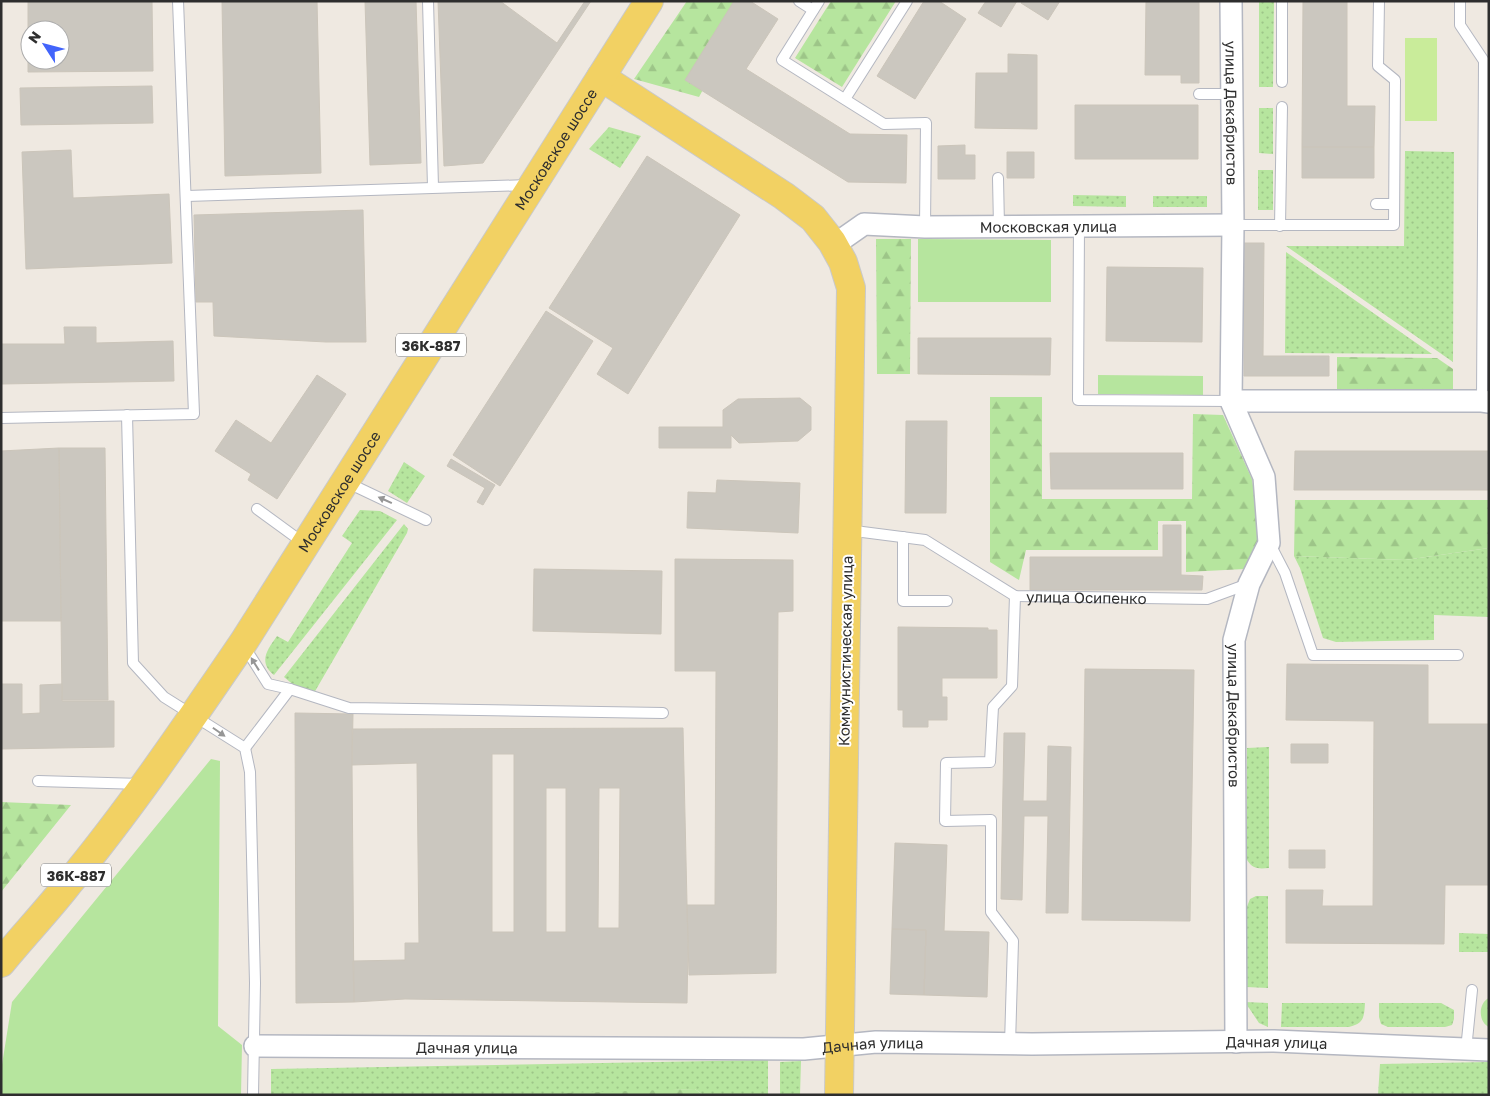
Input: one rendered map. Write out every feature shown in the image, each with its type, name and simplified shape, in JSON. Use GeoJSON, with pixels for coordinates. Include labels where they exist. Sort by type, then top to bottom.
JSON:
{"type":"FeatureCollection","features":[{"type":"Feature","properties":{"kind":"main road","name":"Московское шоссе"},"geometry":{"type":"LineString","coordinates":[[1,962],[69,883],[195,715],[243,643],[649,1]]}},
{"type":"Feature","properties":{"kind":"main road","name":"Коммунистическая улица"},"geometry":{"type":"LineString","coordinates":[[601,77],[784,196],[813,218],[834,245],[843,262],[850,288],[839,1095]]}},
{"type":"Feature","properties":{"kind":"street","name":"улица Декабристов"},"geometry":{"type":"LineString","coordinates":[[1231,1],[1232,401]]}},
{"type":"Feature","properties":{"kind":"street","name":"Московская улица"},"geometry":{"type":"LineString","coordinates":[[834,245],[864,224],[925,227],[1233,225]]}},
{"type":"Feature","properties":{"kind":"street"},"geometry":{"type":"LineString","coordinates":[[1269,543],[1264,477],[1232,401],[1485,402]]}},
{"type":"Feature","properties":{"kind":"street","name":"улица Декабристов"},"geometry":{"type":"LineString","coordinates":[[1236,1042],[1234,640],[1249,584],[1269,543]]}},
{"type":"Feature","properties":{"kind":"street","name":"Дачная улица"},"geometry":{"type":"LineString","coordinates":[[255,1046],[804,1049],[876,1042],[1010,1044],[1274,1041],[1489,1050]]}},
{"type":"Feature","properties":{"kind":"lane"},"geometry":{"type":"LineString","coordinates":[[1,418],[194,414],[178,1]]}},
{"type":"Feature","properties":{"kind":"lane"},"geometry":{"type":"LineString","coordinates":[[428,1],[433,187]]}},
{"type":"Feature","properties":{"kind":"lane"},"geometry":{"type":"LineString","coordinates":[[799,1],[816,6],[782,60],[884,124],[926,124],[925,227]]}},
{"type":"Feature","properties":{"kind":"lane"},"geometry":{"type":"LineString","coordinates":[[845,99],[907,1]]}},
{"type":"Feature","properties":{"kind":"lane"},"geometry":{"type":"LineString","coordinates":[[1282,1],[1282,82]]}},
{"type":"Feature","properties":{"kind":"lane"},"geometry":{"type":"LineString","coordinates":[[1233,225],[1394,226],[1395,80],[1378,66],[1379,1]]}},
{"type":"Feature","properties":{"kind":"lane"},"geometry":{"type":"LineString","coordinates":[[1460,1],[1460,25],[1484,61],[1485,402]]}},
{"type":"Feature","properties":{"kind":"lane"},"geometry":{"type":"LineString","coordinates":[[1199,94],[1232,94]]}},
{"type":"Feature","properties":{"kind":"lane"},"geometry":{"type":"LineString","coordinates":[[1280,226],[1282,107]]}},
{"type":"Feature","properties":{"kind":"lane"},"geometry":{"type":"LineString","coordinates":[[998,178],[998,226]]}},
{"type":"Feature","properties":{"kind":"lane"},"geometry":{"type":"LineString","coordinates":[[187,196],[533,184]]}},
{"type":"Feature","properties":{"kind":"lane"},"geometry":{"type":"LineString","coordinates":[[1376,204],[1394,204]]}},
{"type":"Feature","properties":{"kind":"lane"},"geometry":{"type":"LineString","coordinates":[[1079,226],[1078,400],[1232,401]]}},
{"type":"Feature","properties":{"kind":"lane"},"geometry":{"type":"LineString","coordinates":[[127,415],[133,663],[164,697],[245,748],[250,772],[255,983],[253,1095]]}},
{"type":"Feature","properties":{"kind":"lane"},"geometry":{"type":"LineString","coordinates":[[344,482],[426,520]]}},
{"type":"Feature","properties":{"kind":"lane"},"geometry":{"type":"LineString","coordinates":[[257,509],[305,544]]}},
{"type":"Feature","properties":{"kind":"lane","name":"улица Осипенко"},"geometry":{"type":"LineString","coordinates":[[847,530],[925,540],[1014,596],[1207,599],[1249,584]]}},
{"type":"Feature","properties":{"kind":"lane"},"geometry":{"type":"LineString","coordinates":[[903,536],[903,601],[947,601]]}},
{"type":"Feature","properties":{"kind":"lane"},"geometry":{"type":"LineString","coordinates":[[1269,543],[1285,573],[1313,655],[1458,655]]}},
{"type":"Feature","properties":{"kind":"lane"},"geometry":{"type":"LineString","coordinates":[[1010,1044],[1013,941],[991,912],[991,820],[945,821],[946,764],[990,762],[993,707],[1012,686],[1014,596]]}},
{"type":"Feature","properties":{"kind":"lane"},"geometry":{"type":"LineString","coordinates":[[243,643],[268,684],[290,688],[349,708],[663,713]]}},
{"type":"Feature","properties":{"kind":"lane"},"geometry":{"type":"LineString","coordinates":[[245,748],[290,688]]}},
{"type":"Feature","properties":{"kind":"lane"},"geometry":{"type":"LineString","coordinates":[[38,780],[145,784]]}},
{"type":"Feature","properties":{"kind":"lane"},"geometry":{"type":"LineString","coordinates":[[1466,1050],[1472,990]]}},
{"type":"Feature","properties":{"kind":"green space"},"geometry":{"type":"Polygon","coordinates":[[[687,1],[751,1],[699,97],[634,79],[687,1]]]}},
{"type":"Feature","properties":{"kind":"green space"},"geometry":{"type":"Polygon","coordinates":[[[831,1],[896,1],[842,87],[795,58],[831,1]]]}},
{"type":"Feature","properties":{"kind":"green space"},"geometry":{"type":"Polygon","coordinates":[[[1259,1],[1274,1],[1273,87],[1259,87],[1259,1]]]}},
{"type":"Feature","properties":{"kind":"green space"},"geometry":{"type":"Polygon","coordinates":[[[1405,38],[1437,38],[1437,121],[1405,121],[1405,38]]]}},
{"type":"Feature","properties":{"kind":"green space"},"geometry":{"type":"Polygon","coordinates":[[[1259,108],[1273,108],[1273,154],[1259,153],[1259,108]]]}},
{"type":"Feature","properties":{"kind":"green space"},"geometry":{"type":"Polygon","coordinates":[[[609,127],[641,136],[620,168],[589,149],[609,127]]]}},
{"type":"Feature","properties":{"kind":"green space"},"geometry":{"type":"Polygon","coordinates":[[[1405,151],[1454,152],[1453,362],[1286,246],[1404,246],[1405,151]]]}},
{"type":"Feature","properties":{"kind":"green space"},"geometry":{"type":"Polygon","coordinates":[[[1258,170],[1273,170],[1273,210],[1258,210],[1258,170]]]}},
{"type":"Feature","properties":{"kind":"green space"},"geometry":{"type":"Polygon","coordinates":[[[1073,195],[1126,196],[1126,207],[1073,206],[1073,195]]]}},
{"type":"Feature","properties":{"kind":"green space"},"geometry":{"type":"Polygon","coordinates":[[[1153,196],[1207,196],[1207,207],[1153,207],[1153,196]]]}},
{"type":"Feature","properties":{"kind":"green space"},"geometry":{"type":"Polygon","coordinates":[[[876,239],[911,239],[910,374],[877,374],[876,239]]]}},
{"type":"Feature","properties":{"kind":"green space"},"geometry":{"type":"Polygon","coordinates":[[[918,239],[1051,240],[1051,302],[918,302],[918,239]]]}},
{"type":"Feature","properties":{"kind":"green space"},"geometry":{"type":"Polygon","coordinates":[[[1286,252],[1432,354],[1285,353],[1286,252]]]}},
{"type":"Feature","properties":{"kind":"green space"},"geometry":{"type":"Polygon","coordinates":[[[1337,357],[1437,358],[1453,369],[1453,389],[1337,389],[1337,357]]]}},
{"type":"Feature","properties":{"kind":"green space"},"geometry":{"type":"Polygon","coordinates":[[[1098,375],[1203,376],[1203,395],[1098,394],[1098,375]]]}},
{"type":"Feature","properties":{"kind":"green space"},"geometry":{"type":"Polygon","coordinates":[[[990,397],[1042,397],[1042,499],[1192,499],[1193,414],[1223,415],[1252,479],[1261,541],[1245,569],[1186,572],[1186,521],[1158,521],[1158,550],[1026,550],[1019,580],[990,562],[990,397]]]}},
{"type":"Feature","properties":{"kind":"green space"},"geometry":{"type":"Polygon","coordinates":[[[404,462],[425,476],[407,503],[388,491],[404,462]]]}},
{"type":"Feature","properties":{"kind":"green space"},"geometry":{"type":"Polygon","coordinates":[[[1295,500],[1489,500],[1489,548],[1405,560],[1294,556],[1295,500]]]}},
{"type":"Feature","properties":{"kind":"green space"},"geometry":{"type":"Polygon","coordinates":[[[360,510],[380,511],[397,520],[274,675],[266,665],[267,651],[277,636],[288,642],[352,543],[342,536],[360,510]]]}},
{"type":"Feature","properties":{"kind":"green space"},"geometry":{"type":"Polygon","coordinates":[[[404,524],[408,529],[407,533],[314,693],[296,687],[284,677],[404,524]]]}},
{"type":"Feature","properties":{"kind":"green space"},"geometry":{"type":"Polygon","coordinates":[[[1489,548],[1489,617],[1434,615],[1434,640],[1336,642],[1323,638],[1300,568],[1294,556],[1405,560],[1489,548]]]}},
{"type":"Feature","properties":{"kind":"green space"},"geometry":{"type":"Polygon","coordinates":[[[1269,747],[1269,868],[1259,868],[1251,865],[1247,860],[1247,748],[1269,747]]]}},
{"type":"Feature","properties":{"kind":"green space"},"geometry":{"type":"Polygon","coordinates":[[[211,759],[220,761],[218,1026],[242,1045],[241,1095],[1,1095],[1,1071],[12,1002],[211,759]]]}},
{"type":"Feature","properties":{"kind":"green space"},"geometry":{"type":"Polygon","coordinates":[[[1,802],[71,805],[1,892],[1,802]]]}},
{"type":"Feature","properties":{"kind":"green space"},"geometry":{"type":"Polygon","coordinates":[[[1256,896],[1268,896],[1268,988],[1246,987],[1246,909],[1250,899],[1256,896]]]}},
{"type":"Feature","properties":{"kind":"green space"},"geometry":{"type":"Polygon","coordinates":[[[1459,933],[1489,934],[1489,952],[1459,952],[1459,933]]]}},
{"type":"Feature","properties":{"kind":"green space"},"geometry":{"type":"Polygon","coordinates":[[[1489,998],[1489,1027],[1485,1025],[1481,1017],[1481,1008],[1485,1000],[1489,998]]]}},
{"type":"Feature","properties":{"kind":"green space"},"geometry":{"type":"Polygon","coordinates":[[[1245,1002],[1268,1003],[1268,1027],[1259,1023],[1245,1002]]]}},
{"type":"Feature","properties":{"kind":"green space"},"geometry":{"type":"Polygon","coordinates":[[[1282,1003],[1365,1003],[1364,1013],[1360,1022],[1349,1027],[1281,1027],[1282,1003]]]}},
{"type":"Feature","properties":{"kind":"green space"},"geometry":{"type":"Polygon","coordinates":[[[1379,1003],[1441,1003],[1454,1010],[1454,1019],[1452,1025],[1445,1027],[1388,1027],[1381,1024],[1379,1003]]]}},
{"type":"Feature","properties":{"kind":"green space"},"geometry":{"type":"Polygon","coordinates":[[[768,1060],[768,1095],[703,1095],[695,1089],[559,1095],[271,1095],[271,1069],[768,1060]]]}},
{"type":"Feature","properties":{"kind":"green space"},"geometry":{"type":"Polygon","coordinates":[[[801,1061],[800,1095],[780,1095],[780,1062],[801,1061]]]}},
{"type":"Feature","properties":{"kind":"green space"},"geometry":{"type":"Polygon","coordinates":[[[1489,1062],[1489,1095],[1378,1095],[1380,1064],[1489,1062]]]}},
{"type":"Feature","properties":{"kind":"green space"},"geometry":{"type":"Polygon","coordinates":[[[695,1089],[703,1095],[559,1095],[566,1093],[695,1089]]]}},
{"type":"Feature","properties":{"kind":"building"},"geometry":{"type":"Polygon","coordinates":[[[28,1],[152,1],[153,71],[28,72],[28,70],[70,70],[70,20],[28,20],[28,1]]]}},
{"type":"Feature","properties":{"kind":"building"},"geometry":{"type":"Polygon","coordinates":[[[222,1],[317,1],[321,173],[225,176],[222,1]]]}},
{"type":"Feature","properties":{"kind":"building"},"geometry":{"type":"Polygon","coordinates":[[[365,1],[416,1],[421,163],[370,165],[365,1]]]}},
{"type":"Feature","properties":{"kind":"building"},"geometry":{"type":"Polygon","coordinates":[[[438,1],[591,1],[483,163],[444,166],[438,1]]]}},
{"type":"Feature","properties":{"kind":"building"},"geometry":{"type":"Polygon","coordinates":[[[500,1],[585,1],[557,43],[500,1]]]}},
{"type":"Feature","properties":{"kind":"building"},"geometry":{"type":"Polygon","coordinates":[[[734,1],[750,1],[778,19],[746,69],[850,134],[907,135],[906,183],[848,182],[685,80],[734,1]]]}},
{"type":"Feature","properties":{"kind":"building"},"geometry":{"type":"Polygon","coordinates":[[[924,1],[939,1],[966,19],[915,99],[877,76],[924,1]]]}},
{"type":"Feature","properties":{"kind":"building"},"geometry":{"type":"Polygon","coordinates":[[[986,1],[1017,1],[1001,27],[978,13],[986,1]]]}},
{"type":"Feature","properties":{"kind":"building"},"geometry":{"type":"Polygon","coordinates":[[[1022,1],[1060,1],[1048,20],[1021,3],[1022,1]]]}},
{"type":"Feature","properties":{"kind":"building"},"geometry":{"type":"Polygon","coordinates":[[[1146,1],[1199,1],[1199,83],[1181,83],[1181,75],[1145,75],[1146,1]]]}},
{"type":"Feature","properties":{"kind":"building"},"geometry":{"type":"Polygon","coordinates":[[[1303,1],[1347,1],[1347,106],[1375,106],[1374,147],[1302,147],[1303,1]]]}},
{"type":"Feature","properties":{"kind":"building"},"geometry":{"type":"Polygon","coordinates":[[[1008,54],[1037,55],[1037,129],[975,128],[976,73],[1008,73],[1008,54]]]}},
{"type":"Feature","properties":{"kind":"building"},"geometry":{"type":"Polygon","coordinates":[[[152,86],[153,123],[21,125],[20,88],[152,86]]]}},
{"type":"Feature","properties":{"kind":"building"},"geometry":{"type":"Polygon","coordinates":[[[1075,105],[1198,105],[1198,159],[1075,159],[1075,105]]]}},
{"type":"Feature","properties":{"kind":"building"},"geometry":{"type":"Polygon","coordinates":[[[965,145],[965,155],[975,155],[975,179],[938,179],[938,146],[965,145]]]}},
{"type":"Feature","properties":{"kind":"building"},"geometry":{"type":"Polygon","coordinates":[[[1302,147],[1374,147],[1374,178],[1302,178],[1302,147]]]}},
{"type":"Feature","properties":{"kind":"building"},"geometry":{"type":"Polygon","coordinates":[[[71,150],[73,198],[169,194],[172,263],[26,269],[22,152],[71,150]]]}},
{"type":"Feature","properties":{"kind":"building"},"geometry":{"type":"Polygon","coordinates":[[[1007,152],[1034,152],[1034,178],[1007,178],[1007,152]]]}},
{"type":"Feature","properties":{"kind":"building"},"geometry":{"type":"Polygon","coordinates":[[[647,156],[740,215],[628,394],[597,374],[613,348],[549,308],[647,156]]]}},
{"type":"Feature","properties":{"kind":"building"},"geometry":{"type":"Polygon","coordinates":[[[363,210],[366,342],[326,342],[214,336],[213,302],[196,302],[194,215],[363,210]]]}},
{"type":"Feature","properties":{"kind":"building"},"geometry":{"type":"Polygon","coordinates":[[[1244,243],[1264,243],[1263,356],[1329,356],[1329,376],[1244,376],[1244,243]]]}},
{"type":"Feature","properties":{"kind":"building"},"geometry":{"type":"Polygon","coordinates":[[[1107,267],[1203,268],[1202,342],[1106,341],[1107,267]]]}},
{"type":"Feature","properties":{"kind":"building"},"geometry":{"type":"Polygon","coordinates":[[[546,311],[593,341],[500,486],[453,455],[546,311]]]}},
{"type":"Feature","properties":{"kind":"building"},"geometry":{"type":"Polygon","coordinates":[[[64,327],[96,327],[96,343],[173,341],[174,381],[1,384],[1,344],[65,344],[64,327]]]}},
{"type":"Feature","properties":{"kind":"building"},"geometry":{"type":"Polygon","coordinates":[[[918,338],[1051,338],[1050,375],[918,374],[918,338]]]}},
{"type":"Feature","properties":{"kind":"building"},"geometry":{"type":"Polygon","coordinates":[[[317,375],[346,394],[277,499],[248,480],[251,474],[215,451],[236,420],[271,443],[317,375]]]}},
{"type":"Feature","properties":{"kind":"building"},"geometry":{"type":"Polygon","coordinates":[[[800,398],[811,407],[811,430],[798,441],[739,443],[731,435],[731,448],[659,448],[659,427],[723,427],[723,410],[738,399],[800,398]]]}},
{"type":"Feature","properties":{"kind":"building"},"geometry":{"type":"Polygon","coordinates":[[[906,421],[947,421],[946,513],[905,513],[906,421]]]}},
{"type":"Feature","properties":{"kind":"building"},"geometry":{"type":"Polygon","coordinates":[[[59,448],[105,448],[108,700],[62,700],[59,448]]]}},
{"type":"Feature","properties":{"kind":"building"},"geometry":{"type":"Polygon","coordinates":[[[59,448],[61,621],[1,621],[1,451],[59,448]]]}},
{"type":"Feature","properties":{"kind":"building"},"geometry":{"type":"Polygon","coordinates":[[[1295,451],[1489,451],[1489,490],[1294,490],[1295,451]]]}},
{"type":"Feature","properties":{"kind":"building"},"geometry":{"type":"Polygon","coordinates":[[[1050,453],[1183,453],[1183,489],[1051,489],[1050,453]]]}},
{"type":"Feature","properties":{"kind":"building"},"geometry":{"type":"Polygon","coordinates":[[[451,459],[495,485],[483,505],[477,502],[485,488],[447,466],[451,459]]]}},
{"type":"Feature","properties":{"kind":"building"},"geometry":{"type":"Polygon","coordinates":[[[717,480],[800,483],[798,533],[687,528],[688,492],[716,493],[717,480]]]}},
{"type":"Feature","properties":{"kind":"building"},"geometry":{"type":"Polygon","coordinates":[[[1163,525],[1181,525],[1181,575],[1203,576],[1202,590],[1030,590],[1030,557],[1163,557],[1163,525]]]}},
{"type":"Feature","properties":{"kind":"building"},"geometry":{"type":"Polygon","coordinates":[[[675,559],[793,560],[793,611],[778,612],[776,973],[689,975],[687,905],[715,905],[716,671],[675,671],[675,559]]]}},
{"type":"Feature","properties":{"kind":"building"},"geometry":{"type":"Polygon","coordinates":[[[534,569],[662,571],[661,634],[533,631],[534,569]]]}},
{"type":"Feature","properties":{"kind":"building"},"geometry":{"type":"Polygon","coordinates":[[[898,627],[988,628],[988,630],[997,630],[997,678],[942,678],[942,697],[947,697],[947,720],[928,720],[928,727],[903,727],[903,710],[898,710],[898,627]]]}},
{"type":"Feature","properties":{"kind":"building"},"geometry":{"type":"Polygon","coordinates":[[[1287,664],[1428,665],[1428,724],[1489,724],[1489,885],[1445,885],[1444,944],[1286,943],[1286,890],[1323,890],[1322,906],[1373,906],[1374,721],[1286,720],[1287,664]]]}},
{"type":"Feature","properties":{"kind":"building"},"geometry":{"type":"Polygon","coordinates":[[[1085,669],[1194,670],[1190,921],[1082,920],[1085,669]]]}},
{"type":"Feature","properties":{"kind":"building"},"geometry":{"type":"Polygon","coordinates":[[[1,684],[22,684],[22,714],[40,713],[40,685],[62,684],[62,701],[114,701],[114,747],[1,749],[1,684]]]}},
{"type":"Feature","properties":{"kind":"building"},"geometry":{"type":"Polygon","coordinates":[[[295,713],[353,714],[354,1002],[296,1003],[295,713]]]}},
{"type":"Feature","properties":{"kind":"building"},"geometry":{"type":"Polygon","coordinates":[[[683,728],[688,947],[687,1003],[405,999],[354,1002],[353,961],[405,960],[405,943],[419,943],[417,763],[352,765],[352,729],[683,728]]]}},
{"type":"Feature","properties":{"kind":"building"},"geometry":{"type":"Polygon","coordinates":[[[1004,733],[1025,733],[1023,801],[1047,801],[1048,746],[1071,747],[1068,913],[1046,913],[1048,816],[1024,816],[1022,900],[1001,899],[1004,733]]]}},
{"type":"Feature","properties":{"kind":"building"},"geometry":{"type":"Polygon","coordinates":[[[1291,744],[1328,744],[1328,763],[1291,763],[1291,744]]]}},
{"type":"Feature","properties":{"kind":"building"},"geometry":{"type":"Polygon","coordinates":[[[492,754],[514,754],[514,932],[492,932],[492,754]]]}},
{"type":"Feature","properties":{"kind":"building"},"geometry":{"type":"Polygon","coordinates":[[[546,788],[566,788],[566,932],[546,932],[546,788]]]}},
{"type":"Feature","properties":{"kind":"building"},"geometry":{"type":"Polygon","coordinates":[[[599,788],[620,788],[619,928],[598,928],[599,788]]]}},
{"type":"Feature","properties":{"kind":"building"},"geometry":{"type":"Polygon","coordinates":[[[895,843],[947,845],[944,931],[989,932],[987,997],[924,995],[926,930],[892,929],[895,843]]]}},
{"type":"Feature","properties":{"kind":"building"},"geometry":{"type":"Polygon","coordinates":[[[1289,850],[1325,850],[1325,868],[1289,868],[1289,850]]]}},
{"type":"Feature","properties":{"kind":"building"},"geometry":{"type":"Polygon","coordinates":[[[892,929],[926,930],[924,995],[890,994],[892,929]]]}}]}
